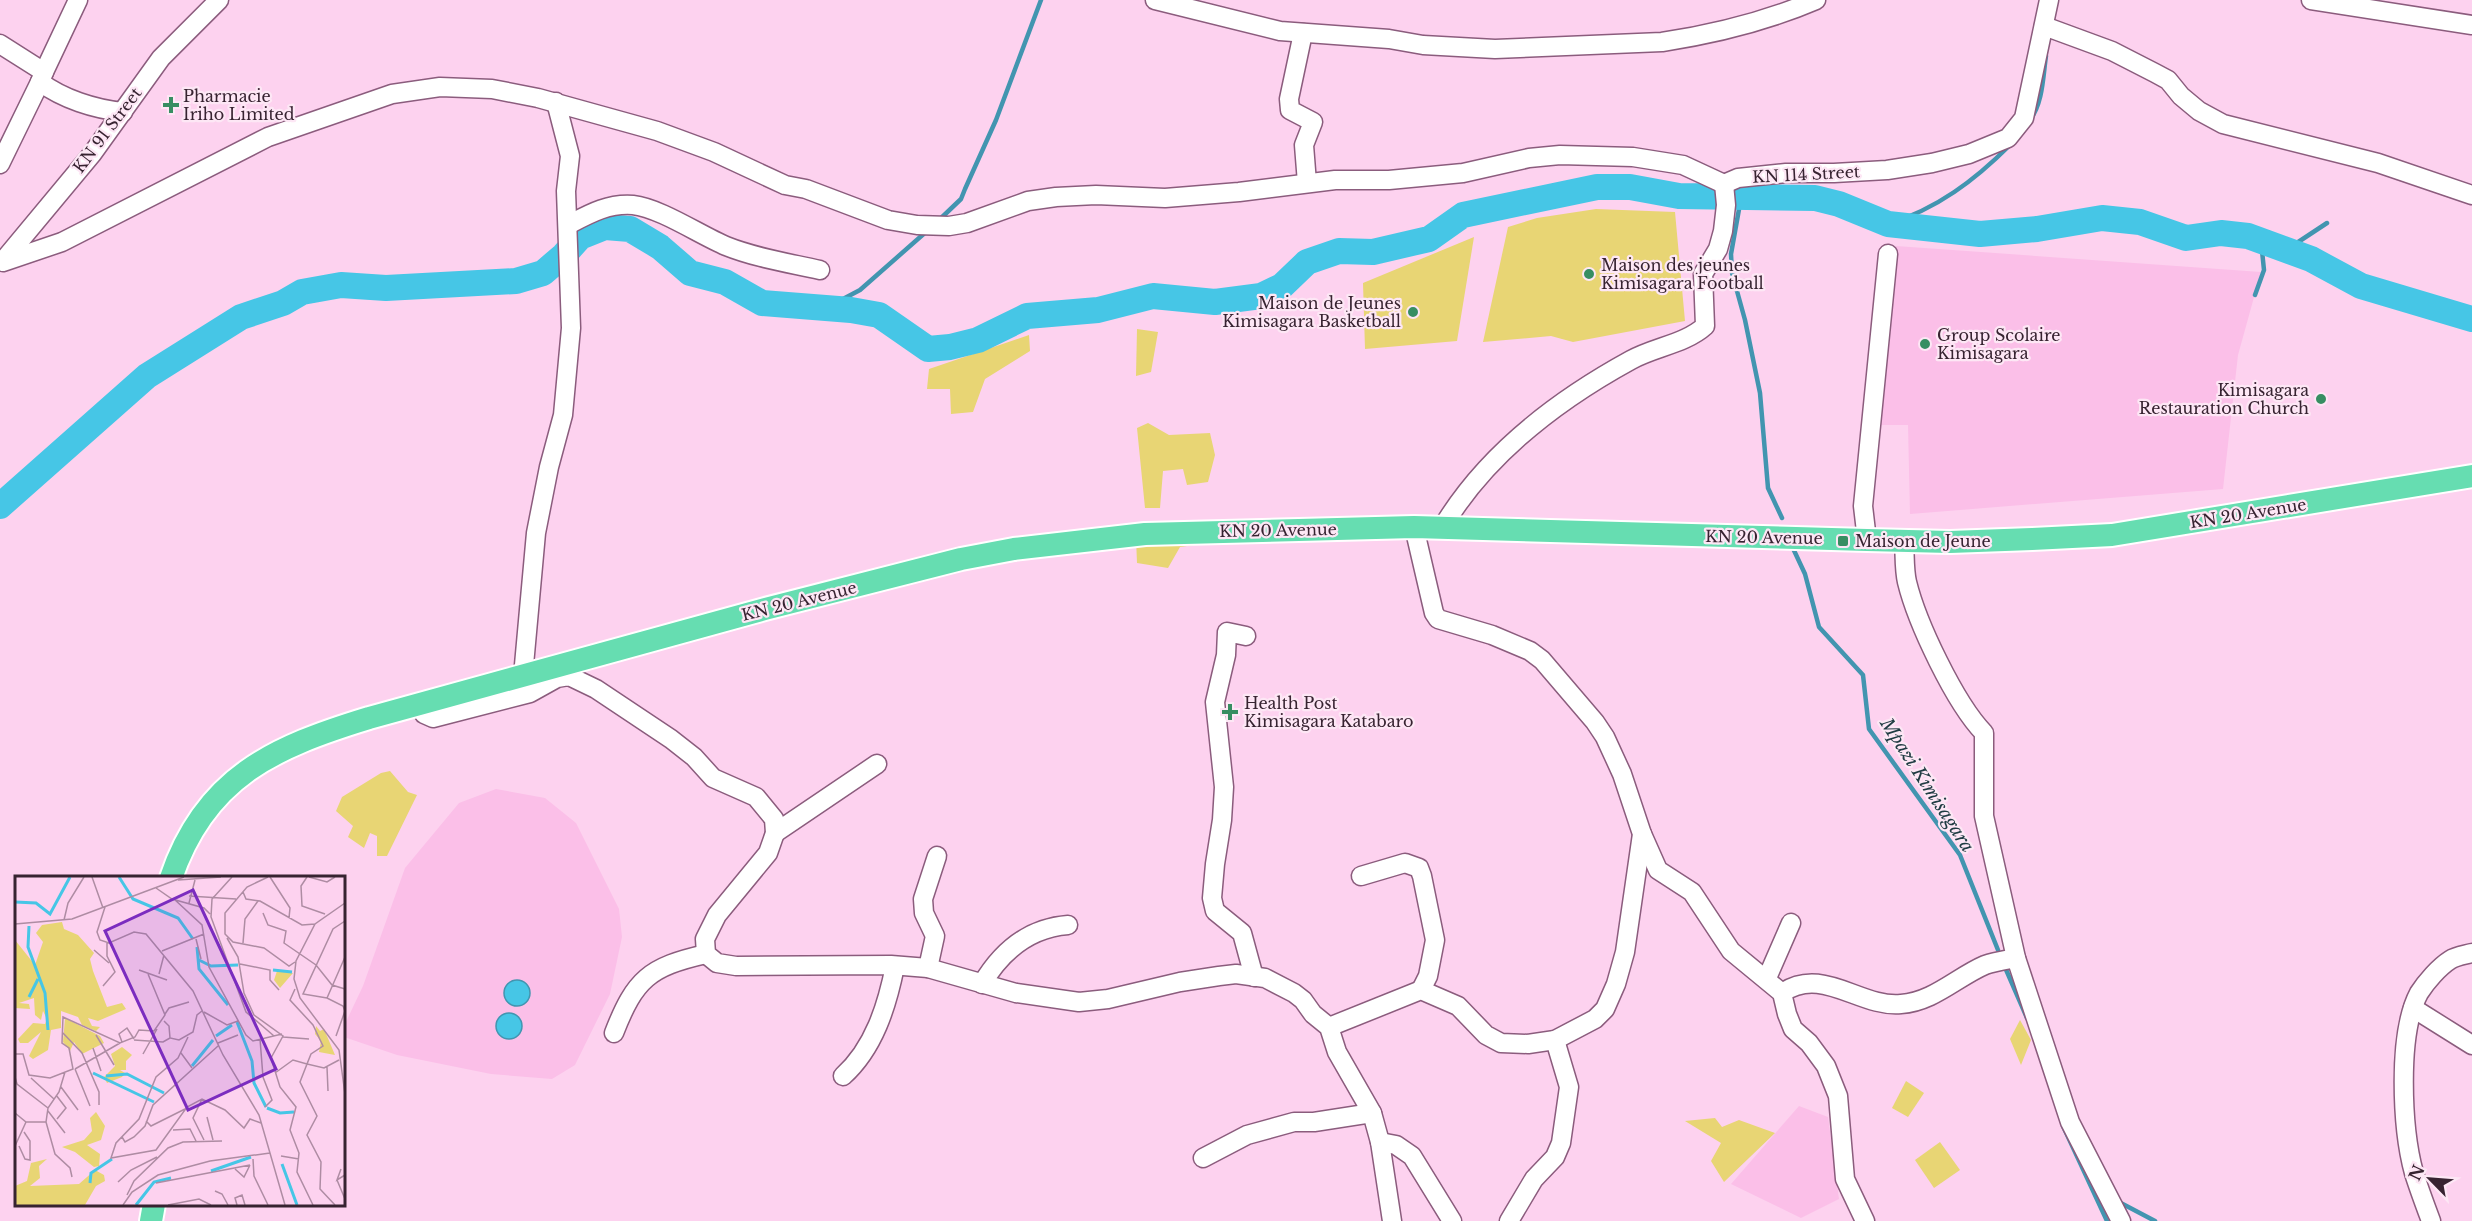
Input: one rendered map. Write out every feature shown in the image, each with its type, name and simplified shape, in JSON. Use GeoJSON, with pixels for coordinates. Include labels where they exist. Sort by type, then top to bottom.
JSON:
{"type":"FeatureCollection","features":[{"type":"Feature","properties":{"kind":"main road","name":"KN 20 Avenue"},"geometry":{"type":"LineString","coordinates":[[172,876],[194,826],[221,793],[244,771],[306,738],[419,704],[765,609],[1014,549],[1144,534],[1414,527],[1904,541],[1973,541],[2112,535],[2472,476]]}},
{"type":"Feature","properties":{"kind":"main road"},"geometry":{"type":"LineString","coordinates":[[151,1221],[154,1206]]}},
{"type":"Feature","properties":{"kind":"street"},"geometry":{"type":"LineString","coordinates":[[0,164],[78,0]]}},
{"type":"Feature","properties":{"kind":"street","name":"KN 91 Street"},"geometry":{"type":"LineString","coordinates":[[1,263],[92,154],[161,58],[219,0]]}},
{"type":"Feature","properties":{"kind":"street"},"geometry":{"type":"LineString","coordinates":[[1155,0],[1280,31],[1389,39],[1423,45],[1495,49],[1662,42],[1761,21],[1816,0]]}},
{"type":"Feature","properties":{"kind":"street","name":"KN 114 Street"},"geometry":{"type":"LineString","coordinates":[[1724,184],[1738,178],[1774,174],[1834,174],[1932,163],[1969,154],[2008,138],[2024,118],[2049,0]]}},
{"type":"Feature","properties":{"kind":"street"},"geometry":{"type":"LineString","coordinates":[[2310,0],[2472,25]]}},
{"type":"Feature","properties":{"kind":"street"},"geometry":{"type":"LineString","coordinates":[[2044,26],[2112,51],[2168,80],[2181,96],[2199,111],[2223,124],[2357,157],[2472,195]]}},
{"type":"Feature","properties":{"kind":"street"},"geometry":{"type":"LineString","coordinates":[[1303,33],[1288,99],[1290,110],[1312,122],[1304,145],[1307,183]]}},
{"type":"Feature","properties":{"kind":"street"},"geometry":{"type":"LineString","coordinates":[[0,44],[70,98],[108,110],[123,112]]}},
{"type":"Feature","properties":{"kind":"street"},"geometry":{"type":"LineString","coordinates":[[1,263],[62,242],[268,137],[392,94],[440,87],[481,88],[556,102],[657,131],[714,152],[784,185],[806,189],[888,220],[917,225],[967,224],[1028,201],[1056,197],[1096,195],[1165,198],[1239,192],[1335,180],[1425,177],[1464,173],[1529,158],[1560,155],[1633,157],[1683,165],[1724,184],[1726,205],[1724,231],[1718,249],[1703,273],[1705,326],[1694,335],[1634,358],[1604,375],[1532,424],[1507,446],[1478,477],[1459,499],[1442,528]]}},
{"type":"Feature","properties":{"kind":"street"},"geometry":{"type":"LineString","coordinates":[[523,676],[536,533],[549,467],[563,415],[571,328],[566,191],[570,156],[556,102]]}},
{"type":"Feature","properties":{"kind":"street"},"geometry":{"type":"LineString","coordinates":[[568,225],[603,207],[634,205],[655,212],[728,246],[763,257],[820,270]]}},
{"type":"Feature","properties":{"kind":"street"},"geometry":{"type":"LineString","coordinates":[[1867,540],[1863,506],[1888,254]]}},
{"type":"Feature","properties":{"kind":"street"},"geometry":{"type":"LineString","coordinates":[[1414,527],[1434,613],[1444,621],[1530,651],[1542,660],[1605,737],[1622,774],[1642,834],[1658,870],[1686,886],[1731,951],[1767,978],[1782,993],[1793,1029],[1809,1043],[1826,1066],[1838,1096],[1845,1179],[1865,1221]]}},
{"type":"Feature","properties":{"kind":"street"},"geometry":{"type":"LineString","coordinates":[[1904,541],[1907,580],[1915,609],[1955,692],[1974,723],[1984,733],[1984,816],[2016,958],[2070,1122],[2121,1221]]}},
{"type":"Feature","properties":{"kind":"street"},"geometry":{"type":"LineString","coordinates":[[1246,636],[1227,632],[1226,655],[1215,702],[1224,787],[1212,898],[1215,911],[1242,933],[1254,977]]}},
{"type":"Feature","properties":{"kind":"street"},"geometry":{"type":"LineString","coordinates":[[419,704],[424,714],[433,718],[530,693],[557,678],[569,676],[596,689],[671,739],[713,778],[756,797],[774,819],[775,833],[768,853],[717,915],[705,939],[706,954],[717,963],[736,966],[928,968],[1016,993],[1079,1002],[1108,999],[1180,982],[1236,974],[1265,978],[1294,993],[1303,1000],[1313,1014],[1329,1027],[1337,1052],[1372,1113],[1380,1142],[1392,1221]]}},
{"type":"Feature","properties":{"kind":"street"},"geometry":{"type":"LineString","coordinates":[[775,833],[877,764]]}},
{"type":"Feature","properties":{"kind":"street"},"geometry":{"type":"LineString","coordinates":[[1421,990],[1458,1006],[1493,1041],[1508,1044],[1555,1040],[1596,1019],[1605,1009],[1616,984],[1625,952],[1642,834]]}},
{"type":"Feature","properties":{"kind":"street"},"geometry":{"type":"LineString","coordinates":[[928,968],[935,936],[924,913],[923,898],[937,856]]}},
{"type":"Feature","properties":{"kind":"street"},"geometry":{"type":"LineString","coordinates":[[1329,1027],[1421,990],[1428,976],[1435,940],[1419,868],[1405,863],[1361,876]]}},
{"type":"Feature","properties":{"kind":"street"},"geometry":{"type":"LineString","coordinates":[[1767,978],[1791,923]]}},
{"type":"Feature","properties":{"kind":"street"},"geometry":{"type":"LineString","coordinates":[[982,984],[1005,951],[1021,940],[1049,928],[1068,925]]}},
{"type":"Feature","properties":{"kind":"street"},"geometry":{"type":"LineString","coordinates":[[2431,1221],[2414,1172],[2404,1100],[2404,1068],[2413,1008],[2420,992],[2432,976],[2451,959],[2472,953]]}},
{"type":"Feature","properties":{"kind":"street"},"geometry":{"type":"LineString","coordinates":[[614,1033],[631,996],[648,975],[676,961],[706,954]]}},
{"type":"Feature","properties":{"kind":"street"},"geometry":{"type":"LineString","coordinates":[[1782,993],[1795,984],[1824,984],[1873,1001],[1902,1004],[1922,999],[1956,983],[1984,966],[2016,958]]}},
{"type":"Feature","properties":{"kind":"street"},"geometry":{"type":"LineString","coordinates":[[843,1076],[861,1055],[879,1022],[888,1001],[895,966]]}},
{"type":"Feature","properties":{"kind":"street"},"geometry":{"type":"LineString","coordinates":[[2413,1008],[2472,1046]]}},
{"type":"Feature","properties":{"kind":"street"},"geometry":{"type":"LineString","coordinates":[[1509,1221],[1534,1179],[1555,1157],[1561,1143],[1569,1087],[1555,1040]]}},
{"type":"Feature","properties":{"kind":"street"},"geometry":{"type":"LineString","coordinates":[[1203,1158],[1247,1135],[1294,1122],[1314,1122],[1372,1113]]}},
{"type":"Feature","properties":{"kind":"street"},"geometry":{"type":"LineString","coordinates":[[1380,1142],[1396,1145],[1412,1156],[1452,1221]]}},
{"type":"Feature","properties":{"kind":"shaded area","name":"Maison des jeunes Kimisagara Football"},"geometry":{"type":"Polygon","coordinates":[[[1596,209],[1675,212],[1685,321],[1573,342],[1551,336],[1483,342],[1508,227],[1537,218],[1596,209]]]}},
{"type":"Feature","properties":{"kind":"shaded area","name":"Maison de Jeunes Kimisagara Basketball"},"geometry":{"type":"Polygon","coordinates":[[[1474,237],[1457,341],[1365,349],[1363,283],[1474,237]]]}},
{"type":"Feature","properties":{"kind":"shaded area"},"geometry":{"type":"Polygon","coordinates":[[[1896,246],[2261,272],[2238,355],[2223,489],[1910,514],[1908,425],[1876,425],[1896,246]]]}},
{"type":"Feature","properties":{"kind":"shaded area"},"geometry":{"type":"Polygon","coordinates":[[[1137,329],[1158,332],[1151,372],[1136,376],[1137,329]]]}},
{"type":"Feature","properties":{"kind":"shaded area"},"geometry":{"type":"Polygon","coordinates":[[[1029,335],[1030,351],[985,379],[973,412],[951,414],[950,389],[927,389],[929,369],[1029,335]]]}},
{"type":"Feature","properties":{"kind":"shaded area"},"geometry":{"type":"Polygon","coordinates":[[[1148,423],[1169,435],[1210,433],[1215,455],[1208,482],[1187,485],[1183,469],[1163,471],[1160,508],[1145,508],[1137,428],[1148,423]]]}},
{"type":"Feature","properties":{"kind":"shaded area"},"geometry":{"type":"Polygon","coordinates":[[[1136,538],[1201,544],[1180,547],[1168,568],[1137,563],[1136,538]]]}},
{"type":"Feature","properties":{"kind":"shaded area"},"geometry":{"type":"Polygon","coordinates":[[[390,771],[408,792],[417,795],[387,856],[377,856],[377,836],[370,833],[364,848],[348,837],[353,826],[336,811],[342,797],[381,773],[390,771]]]}},
{"type":"Feature","properties":{"kind":"shaded area"},"geometry":{"type":"Polygon","coordinates":[[[496,789],[545,798],[576,823],[619,909],[622,937],[610,994],[575,1065],[552,1079],[491,1074],[397,1055],[345,1037],[345,1024],[363,986],[405,868],[459,803],[496,789]]]}},
{"type":"Feature","properties":{"kind":"shaded area"},"geometry":{"type":"Polygon","coordinates":[[[2020,1020],[2031,1040],[2021,1065],[2010,1039],[2020,1020]]]}},
{"type":"Feature","properties":{"kind":"shaded area"},"geometry":{"type":"Polygon","coordinates":[[[1906,1081],[1924,1093],[1908,1117],[1892,1108],[1906,1081]]]}},
{"type":"Feature","properties":{"kind":"shaded area"},"geometry":{"type":"Polygon","coordinates":[[[1799,1106],[1828,1117],[1839,1199],[1801,1218],[1731,1184],[1799,1106]]]}},
{"type":"Feature","properties":{"kind":"shaded area"},"geometry":{"type":"Polygon","coordinates":[[[1715,1118],[1722,1127],[1739,1120],[1775,1133],[1724,1182],[1711,1161],[1721,1143],[1685,1121],[1715,1118]]]}},
{"type":"Feature","properties":{"kind":"shaded area"},"geometry":{"type":"Polygon","coordinates":[[[1940,1142],[1960,1170],[1934,1188],[1915,1160],[1940,1142]]]}},
{"type":"Feature","properties":{"kind":"water"},"geometry":{"type":"Polygon","coordinates":[[[517,980],[526,984],[530,993],[526,1002],[517,1006],[508,1002],[504,993],[508,984],[517,980]]]}},
{"type":"Feature","properties":{"kind":"water"},"geometry":{"type":"Polygon","coordinates":[[[509,1013],[518,1017],[522,1026],[518,1035],[509,1039],[500,1035],[496,1026],[500,1017],[509,1013]]]}},
{"type":"Feature","properties":{"kind":"waterway"},"geometry":{"type":"LineString","coordinates":[[938,221],[961,199],[996,120],[1041,0]]}},
{"type":"Feature","properties":{"kind":"waterway"},"geometry":{"type":"LineString","coordinates":[[2030,120],[2038,106],[2046,56]]}},
{"type":"Feature","properties":{"kind":"waterway"},"geometry":{"type":"LineString","coordinates":[[1888,224],[1939,202],[1983,170],[2010,145]]}},
{"type":"Feature","properties":{"kind":"waterway"},"geometry":{"type":"LineString","coordinates":[[0,506],[147,376],[241,317],[283,303],[302,292],[341,285],[386,288],[516,281],[543,273],[580,237],[605,227],[630,229],[660,247],[690,273],[725,282],[762,303],[851,310],[879,315],[928,349],[950,347],[978,340],[1027,316],[1098,310],[1153,296],[1215,302],[1261,296],[1282,286],[1307,262],[1339,251],[1373,252],[1429,239],[1463,215],[1597,187],[1630,187],[1679,196],[1815,198],[1839,204],[1888,224],[1980,234],[2037,229],[2102,218],[2140,222],[2186,238],[2221,233],[2248,236],[2311,259],[2361,286],[2472,319]]}},
{"type":"Feature","properties":{"kind":"waterway","name":"Mpazi Kimisagara"},"geometry":{"type":"LineString","coordinates":[[1741,198],[1731,254],[1732,273],[1745,320],[1760,393],[1768,488],[1782,518]]}},
{"type":"Feature","properties":{"kind":"waterway"},"geometry":{"type":"LineString","coordinates":[[2286,250],[2327,223]]}},
{"type":"Feature","properties":{"kind":"waterway"},"geometry":{"type":"LineString","coordinates":[[826,308],[860,290],[927,231]]}},
{"type":"Feature","properties":{"kind":"waterway"},"geometry":{"type":"LineString","coordinates":[[2255,295],[2264,270],[2261,241]]}},
{"type":"Feature","properties":{"kind":"waterway","name":"Mpazi Kimisagara"},"geometry":{"type":"LineString","coordinates":[[1791,544],[1805,574],[1819,627],[1863,675],[1869,729],[1960,855],[1998,950]]}},
{"type":"Feature","properties":{"kind":"waterway","name":"Mpazi Kimisagara"},"geometry":{"type":"LineString","coordinates":[[2004,965],[2027,1018]]}},
{"type":"Feature","properties":{"kind":"waterway","name":"Mpazi Kimisagara"},"geometry":{"type":"LineString","coordinates":[[2063,1126],[2107,1221]]}},
{"type":"Feature","properties":{"kind":"waterway"},"geometry":{"type":"LineString","coordinates":[[2117,1201],[2155,1221]]}},
{"type":"Feature","properties":{"kind":"place","name":"Pharmacie Iriho Limited"},"geometry":{"type":"Point","coordinates":[171,105]}},
{"type":"Feature","properties":{"kind":"place","name":"Maison des jeunes Kimisagara Football"},"geometry":{"type":"Point","coordinates":[1589,274]}},
{"type":"Feature","properties":{"kind":"place","name":"Maison de Jeunes Kimisagara Basketball"},"geometry":{"type":"Point","coordinates":[1413,312]}},
{"type":"Feature","properties":{"kind":"place","name":"Group Scolaire Kimisagara"},"geometry":{"type":"Point","coordinates":[1925,344]}},
{"type":"Feature","properties":{"kind":"place","name":"Kimisagara Restauration Church"},"geometry":{"type":"Point","coordinates":[2321,399]}},
{"type":"Feature","properties":{"kind":"place","name":"Maison de Jeune"},"geometry":{"type":"Point","coordinates":[1843,541]}},
{"type":"Feature","properties":{"kind":"place","name":"Health Post Kimisagara Katabaro"},"geometry":{"type":"Point","coordinates":[1230,712]}}]}
